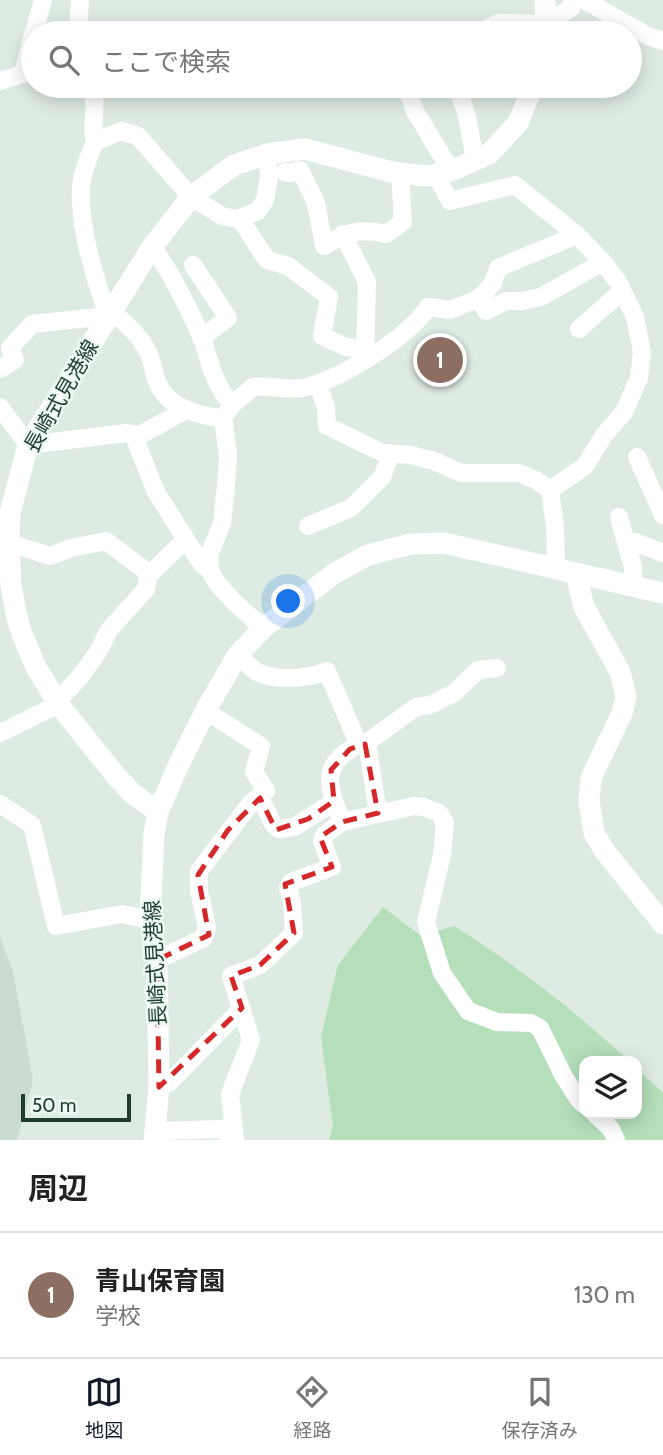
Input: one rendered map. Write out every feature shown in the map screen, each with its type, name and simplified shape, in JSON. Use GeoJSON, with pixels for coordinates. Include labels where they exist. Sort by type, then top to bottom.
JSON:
{"type":"FeatureCollection","features":[{"type":"Feature","properties":{"kind":"main road"},"geometry":{"type":"LineString","coordinates":[[545,0],[545,21]]}},
{"type":"Feature","properties":{"kind":"main road","name":"長崎式見港線"},"geometry":{"type":"LineString","coordinates":[[154,1135],[159,1087],[157,960],[150,920],[153,834],[158,812],[133,794],[116,776],[57,701],[37,669],[23,637],[5,557],[10,513],[28,445],[152,247],[191,197],[234,165],[267,154],[305,149],[392,172],[427,176],[443,173],[489,154],[518,123],[528,98]]}},
{"type":"Feature","properties":{"kind":"main road"},"geometry":{"type":"LineString","coordinates":[[158,812],[207,708],[237,656],[262,628],[335,573],[368,555],[411,544],[444,543],[663,593]]}},
{"type":"Feature","properties":{"kind":"main road"},"geometry":{"type":"LineString","coordinates":[[566,571],[620,672],[626,696],[623,711],[591,778],[589,800],[594,833],[604,850],[663,924]]}},
{"type":"Feature","properties":{"kind":"street"},"geometry":{"type":"LineString","coordinates":[[37,21],[43,0]]}},
{"type":"Feature","properties":{"kind":"street"},"geometry":{"type":"LineString","coordinates":[[79,21],[80,0]]}},
{"type":"Feature","properties":{"kind":"street"},"geometry":{"type":"LineString","coordinates":[[554,21],[571,8],[572,0]]}},
{"type":"Feature","properties":{"kind":"street"},"geometry":{"type":"LineString","coordinates":[[584,0],[621,21]]}},
{"type":"Feature","properties":{"kind":"street"},"geometry":{"type":"LineString","coordinates":[[642,33],[663,41]]}},
{"type":"Feature","properties":{"kind":"street"},"geometry":{"type":"LineString","coordinates":[[0,81],[21,75]]}},
{"type":"Feature","properties":{"kind":"street"},"geometry":{"type":"LineString","coordinates":[[96,98],[92,131],[95,142],[86,163],[81,188],[92,269],[110,314],[143,342],[152,359],[156,381],[163,392],[186,410],[197,414],[227,411],[253,387],[289,389],[318,385],[417,323],[428,307],[450,310],[479,297],[493,283],[498,268],[577,235]]}},
{"type":"Feature","properties":{"kind":"street"},"geometry":{"type":"LineString","coordinates":[[410,98],[443,173],[450,201],[515,185],[577,235],[603,262],[635,317],[642,360],[639,378],[624,412],[604,435],[585,466],[551,490]]}},
{"type":"Feature","properties":{"kind":"street"},"geometry":{"type":"LineString","coordinates":[[461,98],[475,160]]}},
{"type":"Feature","properties":{"kind":"street"},"geometry":{"type":"LineString","coordinates":[[95,142],[121,131],[138,136],[191,197],[222,216],[240,219],[258,211],[265,200],[269,177],[267,154]]}},
{"type":"Feature","properties":{"kind":"street"},"geometry":{"type":"LineString","coordinates":[[285,172],[300,170],[316,203],[324,245],[343,234],[366,230],[386,234],[403,222],[400,172]]}},
{"type":"Feature","properties":{"kind":"street"},"geometry":{"type":"LineString","coordinates":[[240,219],[267,260],[288,266],[329,297],[322,336],[366,355]]}},
{"type":"Feature","properties":{"kind":"street"},"geometry":{"type":"LineString","coordinates":[[343,234],[367,282],[366,355]]}},
{"type":"Feature","properties":{"kind":"street"},"geometry":{"type":"LineString","coordinates":[[152,247],[162,260],[201,338],[227,411],[226,486],[219,534],[210,553],[210,568],[217,583],[262,628]]}},
{"type":"Feature","properties":{"kind":"street"},"geometry":{"type":"LineString","coordinates":[[479,297],[486,311],[506,301],[541,297],[603,262]]}},
{"type":"Feature","properties":{"kind":"street"},"geometry":{"type":"LineString","coordinates":[[193,265],[228,318],[201,338]]}},
{"type":"Feature","properties":{"kind":"street"},"geometry":{"type":"LineString","coordinates":[[579,329],[622,291]]}},
{"type":"Feature","properties":{"kind":"street"},"geometry":{"type":"LineString","coordinates":[[0,369],[15,360],[10,348],[32,324],[110,314]]}},
{"type":"Feature","properties":{"kind":"street"},"geometry":{"type":"LineString","coordinates":[[318,385],[326,407],[327,426],[376,451],[423,458],[468,474],[519,472],[551,490],[555,526],[566,571]]}},
{"type":"Feature","properties":{"kind":"street"},"geometry":{"type":"LineString","coordinates":[[0,407],[28,445],[133,434],[138,436],[186,410]]}},
{"type":"Feature","properties":{"kind":"street"},"geometry":{"type":"LineString","coordinates":[[133,434],[156,492],[201,563],[210,568]]}},
{"type":"Feature","properties":{"kind":"street"},"geometry":{"type":"LineString","coordinates":[[308,526],[351,508],[382,477],[391,454]]}},
{"type":"Feature","properties":{"kind":"street"},"geometry":{"type":"LineString","coordinates":[[637,457],[663,515]]}},
{"type":"Feature","properties":{"kind":"street"},"geometry":{"type":"LineString","coordinates":[[619,517],[633,567],[633,586]]}},
{"type":"Feature","properties":{"kind":"street"},"geometry":{"type":"LineString","coordinates":[[0,733],[57,701],[66,692],[98,652],[109,630],[146,589],[148,576],[185,540]]}},
{"type":"Feature","properties":{"kind":"street"},"geometry":{"type":"LineString","coordinates":[[5,557],[50,556],[71,548],[106,541],[150,574]]}},
{"type":"Feature","properties":{"kind":"street"},"geometry":{"type":"LineString","coordinates":[[626,541],[663,553]]}},
{"type":"Feature","properties":{"kind":"street"},"geometry":{"type":"LineString","coordinates":[[248,664],[253,670],[275,677],[310,677],[327,671],[362,745],[368,749],[378,813]]}},
{"type":"Feature","properties":{"kind":"street"},"geometry":{"type":"LineString","coordinates":[[342,822],[329,790],[331,770],[347,752],[362,745],[416,707],[430,705],[454,693],[478,670],[497,668]]}},
{"type":"Feature","properties":{"kind":"street"},"geometry":{"type":"LineString","coordinates":[[157,960],[204,938],[207,927],[200,899],[200,871],[243,812],[266,791],[254,772],[261,746],[215,717]]}},
{"type":"Feature","properties":{"kind":"street"},"geometry":{"type":"LineString","coordinates":[[260,798],[273,824],[279,829],[293,827],[334,802]]}},
{"type":"Feature","properties":{"kind":"street"},"geometry":{"type":"LineString","coordinates":[[0,804],[32,825],[56,926],[122,914],[150,920]]}},
{"type":"Feature","properties":{"kind":"street"},"geometry":{"type":"LineString","coordinates":[[235,1140],[230,1094],[251,1040],[231,976],[260,965],[294,933],[289,885],[332,867],[321,839],[324,835],[342,822],[414,806],[424,807],[443,816],[446,830],[426,922],[442,973],[468,1011],[497,1022],[531,1023],[540,1028],[563,1075],[579,1099]]}},
{"type":"Feature","properties":{"kind":"street"},"geometry":{"type":"LineString","coordinates":[[159,1087],[170,1083],[242,1009]]}},
{"type":"Feature","properties":{"kind":"street"},"geometry":{"type":"LineString","coordinates":[[600,1119],[611,1129],[616,1140]]}},
{"type":"Feature","properties":{"kind":"street"},"geometry":{"type":"LineString","coordinates":[[154,1135],[222,1129],[235,1140]]}},
{"type":"Feature","properties":{"kind":"highlighted area"},"geometry":{"type":"Polygon","coordinates":[[[365,744],[378,813],[342,822],[320,837],[332,867],[285,884],[294,933],[260,965],[231,976],[242,1008],[159,1087],[157,960],[209,935],[198,875],[228,830],[260,798],[276,830],[308,819],[334,801],[331,770],[350,749],[365,744]]]}},
{"type":"Feature","properties":{"kind":"shaded area"},"geometry":{"type":"Polygon","coordinates":[[[0,937],[13,971],[33,1080],[17,1140],[0,1140],[0,937]]]}},
{"type":"Feature","properties":{"kind":"green space"},"geometry":{"type":"Polygon","coordinates":[[[383,907],[421,936],[454,926],[544,989],[623,1056],[579,1056],[579,1119],[642,1119],[642,1074],[663,1093],[663,1140],[329,1140],[333,1126],[321,1037],[338,965],[383,907]]]}},
{"type":"Feature","properties":{"kind":"place","name":"青山保育園"},"geometry":{"type":"Point","coordinates":[440,360]}}]}
